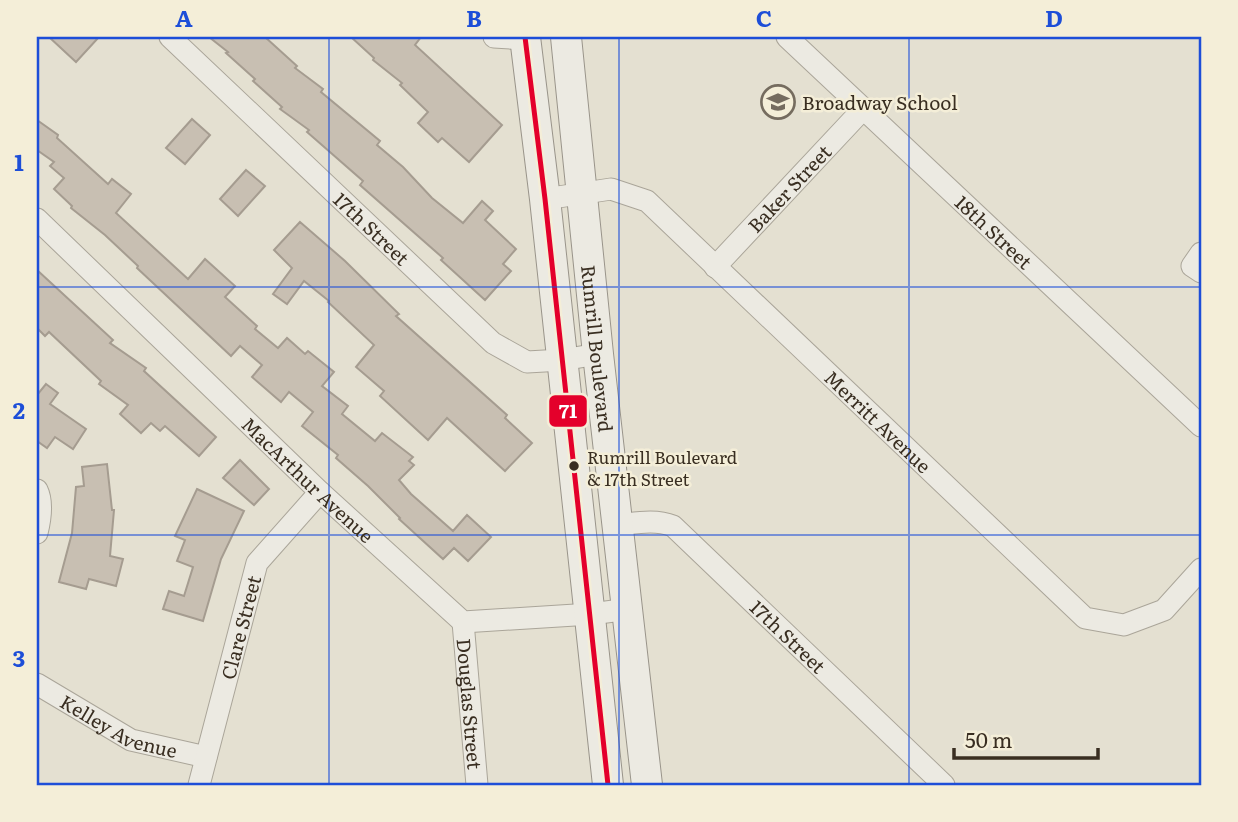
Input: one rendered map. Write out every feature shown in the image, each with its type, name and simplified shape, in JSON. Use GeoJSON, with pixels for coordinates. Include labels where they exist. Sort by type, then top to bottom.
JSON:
{"type":"FeatureCollection","features":[{"type":"Feature","properties":{"kind":"main road","name":"Rumrill Boulevard"},"geometry":{"type":"LineString","coordinates":[[566,37],[598,354],[648,785]]}},
{"type":"Feature","properties":{"kind":"main road","name":"Rumrill Boulevard"},"geometry":{"type":"LineString","coordinates":[[525,38],[608,785]]}},
{"type":"Feature","properties":{"kind":"street","name":"17th Street"},"geometry":{"type":"LineString","coordinates":[[170,37],[493,343],[527,362],[598,354]]}},
{"type":"Feature","properties":{"kind":"street"},"geometry":{"type":"LineString","coordinates":[[494,37],[525,38]]}},
{"type":"Feature","properties":{"kind":"street","name":"18th Street"},"geometry":{"type":"LineString","coordinates":[[788,37],[1201,426]]}},
{"type":"Feature","properties":{"kind":"street","name":"Baker Street"},"geometry":{"type":"LineString","coordinates":[[715,267],[864,108]]}},
{"type":"Feature","properties":{"kind":"street","name":"Merritt Avenue"},"geometry":{"type":"LineString","coordinates":[[545,199],[611,189],[647,201],[1085,618],[1124,625],[1164,610],[1201,569]]}},
{"type":"Feature","properties":{"kind":"street","name":"MacArthur Avenue"},"geometry":{"type":"LineString","coordinates":[[37,219],[320,492],[463,622]]}},
{"type":"Feature","properties":{"kind":"street"},"geometry":{"type":"LineString","coordinates":[[37,490],[40,495],[40,523],[37,533]]}},
{"type":"Feature","properties":{"kind":"street","name":"Clare Street"},"geometry":{"type":"LineString","coordinates":[[199,785],[257,563],[320,492]]}},
{"type":"Feature","properties":{"kind":"street","name":"17th Street"},"geometry":{"type":"LineString","coordinates":[[618,525],[663,522],[673,526],[944,785]]}},
{"type":"Feature","properties":{"kind":"street"},"geometry":{"type":"LineString","coordinates":[[463,622],[629,609]]}},
{"type":"Feature","properties":{"kind":"street","name":"Douglas Street"},"geometry":{"type":"LineString","coordinates":[[463,622],[477,785]]}},
{"type":"Feature","properties":{"kind":"street","name":"Kelley Avenue"},"geometry":{"type":"LineString","coordinates":[[37,684],[131,740],[206,757]]}},
{"type":"Feature","properties":{"kind":"building"},"geometry":{"type":"Polygon","coordinates":[[[49,37],[99,37],[76,62],[49,37]]]}},
{"type":"Feature","properties":{"kind":"building"},"geometry":{"type":"Polygon","coordinates":[[[209,37],[265,37],[297,66],[295,68],[323,89],[321,92],[380,141],[377,145],[403,167],[432,198],[463,223],[482,201],[493,211],[485,220],[516,249],[503,264],[511,271],[485,300],[441,260],[443,258],[360,185],[363,181],[307,132],[309,130],[280,109],[282,107],[253,81],[255,79],[209,37]]]}},
{"type":"Feature","properties":{"kind":"building"},"geometry":{"type":"Polygon","coordinates":[[[351,37],[421,37],[415,45],[502,125],[469,162],[442,138],[438,142],[418,123],[428,112],[400,85],[402,83],[373,60],[374,58],[351,37]]]}},
{"type":"Feature","properties":{"kind":"building"},"geometry":{"type":"Polygon","coordinates":[[[192,119],[210,135],[185,164],[166,148],[192,119]]]}},
{"type":"Feature","properties":{"kind":"building"},"geometry":{"type":"Polygon","coordinates":[[[37,120],[58,135],[57,138],[108,184],[112,179],[131,194],[116,213],[188,279],[205,259],[235,286],[225,297],[257,326],[255,329],[278,348],[287,338],[305,354],[308,351],[334,372],[322,386],[348,406],[342,414],[375,441],[382,433],[413,457],[409,461],[414,465],[399,480],[411,494],[453,531],[467,515],[491,537],[468,561],[454,548],[443,559],[336,458],[338,455],[302,426],[313,412],[289,392],[281,402],[252,377],[262,365],[240,346],[231,356],[105,235],[71,208],[54,189],[64,178],[50,166],[54,162],[37,150],[37,120]]]}},
{"type":"Feature","properties":{"kind":"building"},"geometry":{"type":"Polygon","coordinates":[[[246,170],[265,186],[238,216],[220,199],[246,170]]]}},
{"type":"Feature","properties":{"kind":"building"},"geometry":{"type":"Polygon","coordinates":[[[300,222],[345,261],[399,314],[396,316],[507,415],[505,418],[532,443],[505,471],[447,418],[428,440],[380,396],[384,391],[356,367],[374,345],[329,301],[304,281],[287,304],[273,294],[292,268],[274,250],[300,222]]]}},
{"type":"Feature","properties":{"kind":"building"},"geometry":{"type":"Polygon","coordinates":[[[37,270],[113,340],[110,343],[146,368],[144,371],[216,437],[199,456],[165,426],[160,431],[151,423],[141,433],[120,414],[128,405],[99,384],[101,381],[49,332],[45,336],[37,328],[37,270]]]}},
{"type":"Feature","properties":{"kind":"building"},"geometry":{"type":"Polygon","coordinates":[[[46,384],[58,393],[50,404],[86,429],[73,449],[55,437],[47,448],[37,441],[37,395],[46,384]]]}},
{"type":"Feature","properties":{"kind":"building"},"geometry":{"type":"Polygon","coordinates":[[[240,460],[269,489],[254,505],[223,478],[240,460]]]}},
{"type":"Feature","properties":{"kind":"building"},"geometry":{"type":"Polygon","coordinates":[[[107,464],[114,510],[110,556],[123,559],[116,586],[89,579],[86,589],[59,582],[72,533],[76,487],[84,486],[82,467],[107,464]]]}},
{"type":"Feature","properties":{"kind":"building"},"geometry":{"type":"Polygon","coordinates":[[[197,489],[244,511],[221,559],[203,621],[163,609],[169,591],[184,596],[193,567],[177,561],[185,540],[175,536],[197,489]]]}},
{"type":"Feature","properties":{"kind":"transit line","name":"71"},"geometry":{"type":"LineString","coordinates":[[525,37],[608,785]]}},
{"type":"Feature","properties":{"kind":"place","name":"Broadway School"},"geometry":{"type":"Point","coordinates":[778,102]}},
{"type":"Feature","properties":{"kind":"place","name":"Rumrill Boulevard & 17th Street"},"geometry":{"type":"Point","coordinates":[574,466]}}]}
